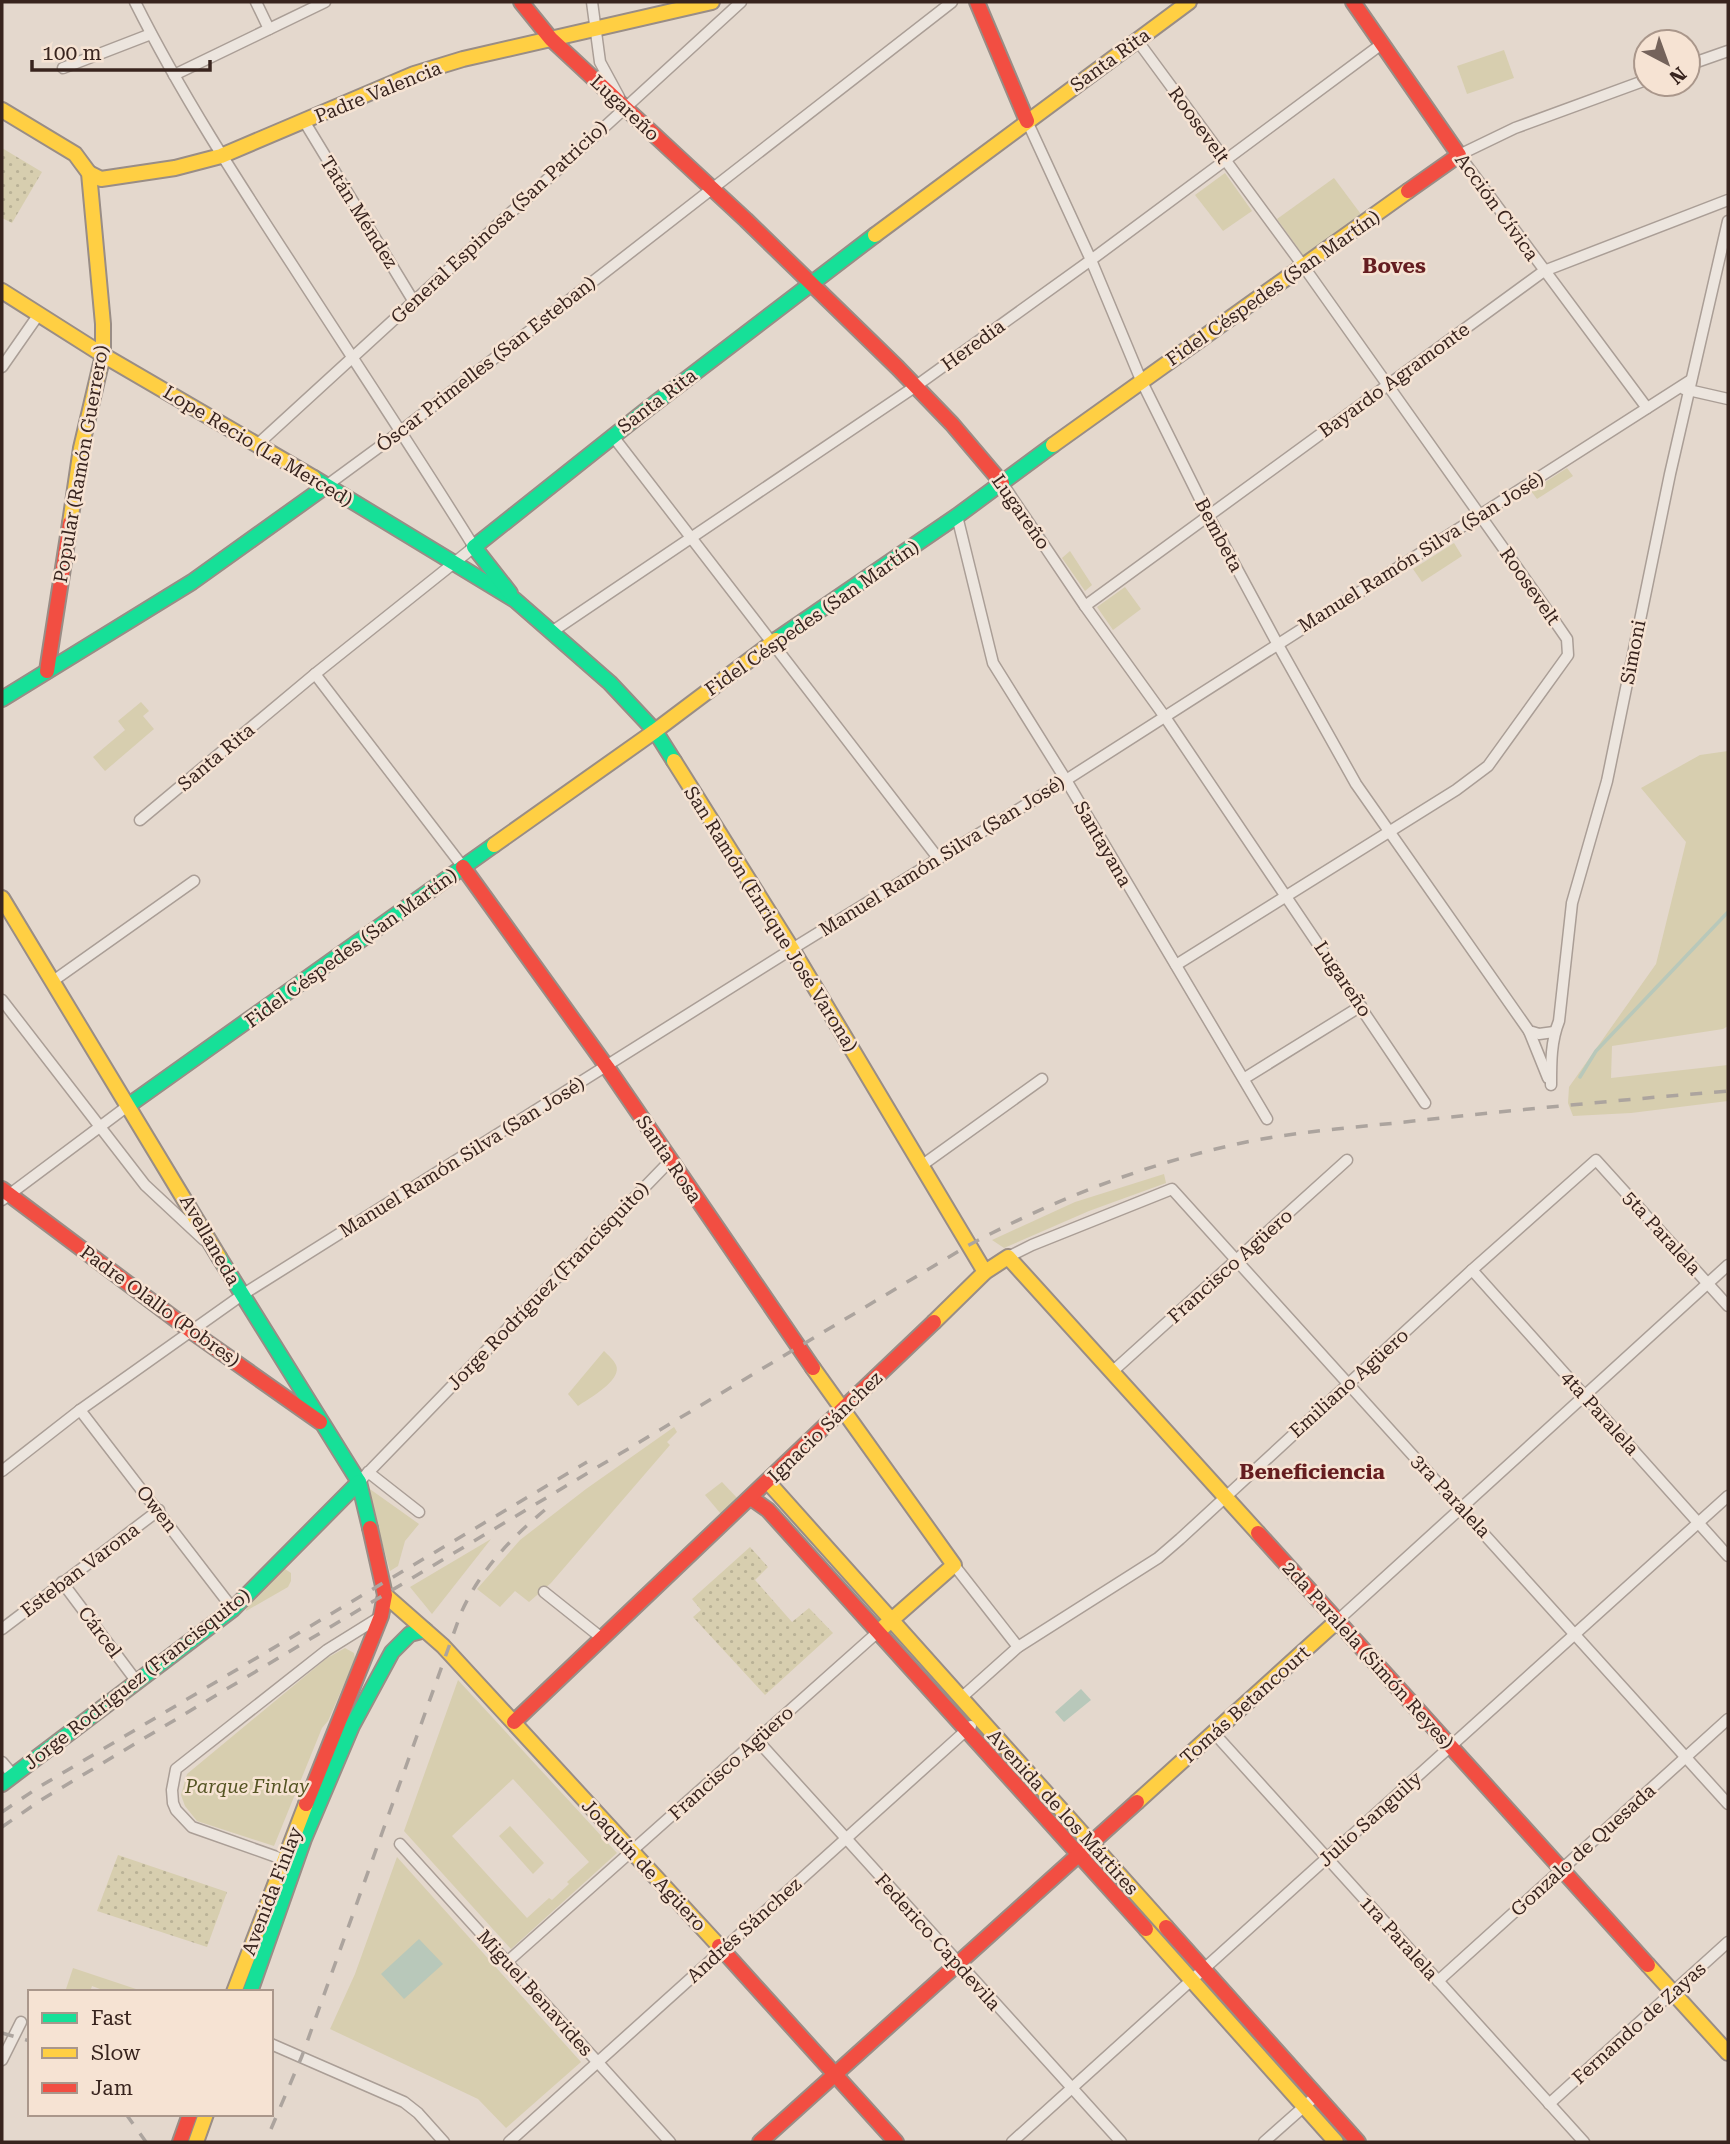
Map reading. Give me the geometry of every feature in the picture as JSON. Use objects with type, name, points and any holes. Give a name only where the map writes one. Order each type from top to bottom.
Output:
[{"type":"main road","name":"Lugareño","points":[[521,2],[551,39],[813,282],[916,386],[978,452],[1002,483]]},
{"type":"main road","name":"Padre Valencia","points":[[89,173],[101,179],[175,168],[221,156],[414,74],[712,2]]},
{"type":"main road","name":"Bembeta","points":[[977,2],[1027,121]]},
{"type":"main road","name":"Santa Rita","points":[[474,547],[612,435],[1189,2]]},
{"type":"main road","name":"Acción Cívica","points":[[1353,2],[1459,155]]},
{"type":"main road","points":[[2,110],[75,154],[89,173]]},
{"type":"main road","name":"Fidel Céspedes (San Martín)","points":[[129,1105],[654,731],[771,643],[957,516],[1141,380],[1459,155]]},
{"type":"main road","name":"Popular (Ramón Guerrero)","points":[[47,671],[81,448],[103,355],[103,324],[89,173]]},
{"type":"main road","name":"Lope Recio (La Merced)","points":[[2,291],[103,355],[258,444],[514,600]]},
{"type":"main road","name":"Óscar Primelles (San Esteban)","points":[[2,699],[192,582],[326,486]]},
{"type":"main road","points":[[474,547],[514,600]]},
{"type":"main road","name":"San Ramón (Enrique José Varona)","points":[[514,600],[610,683],[654,731],[792,949],[985,1272]]},
{"type":"main road","name":"Santa Rosa","points":[[463,867],[607,1067],[842,1409],[954,1565]]},
{"type":"main road","name":"Avellaneda","points":[[2,898],[320,1422],[364,1477],[385,1595]]},
{"type":"main road","name":"Padre Olallo (Pobres)","points":[[4,1194],[320,1422]]},
{"type":"main road","name":"Ignacio Sánchez","points":[[514,1722],[985,1272],[1008,1257]]},
{"type":"main road","name":"2da Paralela (Simón Reyes)","points":[[1008,1257],[1728,2053]]},
{"type":"main road","name":"Jorge Rodríguez (Francisquito)","points":[[7,1780],[233,1608],[364,1477]]},
{"type":"main road","name":"Avenida de los Mártires","points":[[768,1482],[1358,2142]]},
{"type":"main road","name":"Avenida de los Mártires","points":[[751,1498],[768,1510],[880,1631],[1336,2142]]},
{"type":"main road","points":[[768,1510],[770,1501],[781,1499]]},
{"type":"main road","name":"Francisco Agüero","points":[[880,1631],[954,1565]]},
{"type":"main road","name":"Avenida Finlay","points":[[296,1846],[366,1657],[385,1595]]},
{"type":"main road","name":"Joaquín de Agüero","points":[[385,1595],[443,1646],[514,1722],[896,2142]]},
{"type":"main road","name":"Tomás Betancourt","points":[[760,2142],[1080,1856],[1337,1621]]},
{"type":"main road","name":"Avenida Finlay","points":[[235,1990],[289,1861],[349,1730],[386,1662],[399,1644],[411,1633],[425,1630]]},
{"type":"main road","name":"Avenida Finlay","points":[[251,1990],[289,1861]]},
{"type":"main road","points":[[180,2142],[189,2116]]},
{"type":"main road","points":[[196,2142],[205,2116]]},
{"type":"street","points":[[135,2],[221,156],[474,547]]},
{"type":"street","points":[[256,2],[269,29]]},
{"type":"street","points":[[174,75],[325,2]]},
{"type":"street","points":[[592,2],[600,62],[625,106]]},
{"type":"street","name":"General Espinosa (San Patricio)","points":[[258,444],[741,2]]},
{"type":"street","name":"Óscar Primelles (San Esteban)","points":[[326,486],[401,431],[952,2]]},
{"type":"street","points":[[63,68],[151,34]]},
{"type":"street","name":"Roosevelt","points":[[1137,40],[1304,267],[1567,639],[1568,655],[1488,766],[1456,790],[1176,965]]},
{"type":"street","name":"Heredia","points":[[553,631],[916,386],[1383,43]]},
{"type":"street","points":[[1702,60],[1728,51]]},
{"type":"street","name":"Fidel Céspedes (San Martín)","points":[[1459,155],[1515,128],[1632,85]]},
{"type":"street","name":"Tatán Méndez","points":[[304,121],[414,302]]},
{"type":"street","name":"Bembeta","points":[[1027,121],[1091,260],[1141,380],[1277,643],[1356,784],[1529,1031],[1551,1084]]},
{"type":"street","name":"Acción Cívica","points":[[1459,155],[1647,408]]},
{"type":"street","name":"Bayardo Agramonte","points":[[1085,606],[1544,271],[1728,200]]},
{"type":"street","name":"Simoni","points":[[1551,1084],[1554,1032],[1559,1021],[1572,903],[1607,781],[1686,386],[1728,221]]},
{"type":"street","points":[[2,367],[39,314]]},
{"type":"street","points":[[1686,386],[1728,399]]},
{"type":"street","name":"Manuel Ramón Silva (San José)","points":[[2,1471],[80,1410],[242,1295],[447,1164],[1066,780],[1277,643],[1647,408],[1686,386]]},
{"type":"street","points":[[612,435],[938,858]]},
{"type":"street","name":"Lugareño","points":[[1002,483],[1085,606],[1165,717],[1425,1103]]},
{"type":"street","name":"Santayana","points":[[957,516],[993,663],[1066,780],[1267,1119]]},
{"type":"street","name":"Santa Rita","points":[[140,820],[315,674],[474,547]]},
{"type":"street","name":"Santa Rosa","points":[[315,674],[463,867]]},
{"type":"street","points":[[53,981],[194,881]]},
{"type":"street","points":[[2,1000],[145,1185],[218,1253]]},
{"type":"street","points":[[1245,1078],[1361,1006]]},
{"type":"street","points":[[1529,1031],[1539,1034],[1554,1032]]},
{"type":"street","points":[[921,1166],[1042,1079]]},
{"type":"street","name":"Fidel Céspedes (San Martín)","points":[[4,1194],[129,1105]]},
{"type":"street","name":"Francisco Agüero","points":[[1112,1372],[1347,1160]]},
{"type":"street","name":"Emiliano Agüero","points":[[961,1698],[1018,1647],[1158,1558],[1596,1160]]},
{"type":"street","name":"5ta Paralela","points":[[1596,1160],[1728,1306]]},
{"type":"street","name":"Jorge Rodríguez (Francisquito)","points":[[364,1477],[670,1161]]},
{"type":"street","name":"3ra Paralela","points":[[1172,1189],[1728,1804]]},
{"type":"street","name":"Ignacio Sánchez","points":[[1008,1257],[1172,1189]]},
{"type":"street","name":"Tomás Betancourt","points":[[1337,1621],[1728,1265]]},
{"type":"street","name":"4ta Paralela","points":[[1472,1270],[1728,1556]]},
{"type":"street","name":"Owen","points":[[80,1410],[233,1608]]},
{"type":"street","points":[[364,1477],[419,1512]]},
{"type":"street","name":"Julio Sanguily","points":[[1012,2142],[1728,1496]]},
{"type":"street","name":"Esteban Varona","points":[[2,1629],[159,1510]]},
{"type":"street","name":"Santa Rosa","points":[[954,1565],[1018,1647]]},
{"type":"street","name":"Cárcel","points":[[62,1582],[137,1682]]},
{"type":"street","points":[[544,1592],[603,1639]]},
{"type":"street","points":[[289,1861],[192,1827],[176,1811],[173,1803],[172,1790],[176,1769],[327,1650],[380,1616]]},
{"type":"street","name":"Francisco Agüero","points":[[507,1962],[880,1631]]},
{"type":"street","points":[[346,1638],[360,1640],[366,1648],[366,1657]]},
{"type":"street","name":"Andrés Sánchez","points":[[509,2142],[980,1718]]},
{"type":"street","name":"Gonzalo de Quesada","points":[[1438,1981],[1728,1719]]},
{"type":"street","name":"1ra Paralela","points":[[1214,1733],[1584,2142]]},
{"type":"street","name":"Federico Capdevila","points":[[757,1740],[1121,2142]]},
{"type":"street","points":[[2,1762],[7,1780]]},
{"type":"street","name":"Miguel Benavides","points":[[400,1844],[670,2142]]},
{"type":"street","name":"Fernando de Zayas","points":[[1549,2104],[1728,1942]]},
{"type":"street","points":[[2,2060],[20,2022]]},
{"type":"street","points":[[273,2045],[404,2102],[418,2113],[444,2142]]},
{"type":"street","points":[[1264,2142],[1316,2096]]},
{"type":"green space","points":[[1504,50],[1514,78],[1467,94],[1457,66]]},
{"type":"green space","points":[[2,148],[42,172],[12,223],[2,218]]},
{"type":"green space","points":[[1225,173],[1252,211],[1223,231],[1195,195]]},
{"type":"green space","points":[[1334,178],[1363,217],[1306,259],[1277,219]]},
{"type":"green space","points":[[1567,468],[1573,476],[1537,499],[1531,491]]},
{"type":"green space","points":[[1454,543],[1462,556],[1422,582],[1413,569]]},
{"type":"green space","points":[[1070,551],[1092,585],[1085,591],[1062,558]]},
{"type":"green space","points":[[1125,587],[1141,609],[1113,630],[1097,607]]},
{"type":"green space","points":[[141,702],[149,711],[143,716],[154,729],[105,771],[93,757],[125,730],[118,721]]},
{"type":"green space","points":[[1728,751],[1728,1026],[1723,1029],[1612,1046],[1611,1078],[1728,1065],[1728,1101],[1631,1113],[1573,1116],[1568,1103],[1569,1087],[1656,964],[1686,842],[1641,788],[1700,755]]},
{"type":"green space","points":[[1164,1174],[1166,1183],[1089,1211],[1004,1248],[992,1240],[1075,1202]]},
{"type":"green space","points":[[604,1351],[616,1365],[617,1371],[610,1383],[578,1406],[568,1394]]},
{"type":"green space","points":[[674,1427],[677,1432],[667,1442],[670,1445],[551,1583],[529,1602],[515,1591],[500,1607],[477,1589],[520,1540]]},
{"type":"green space","points":[[722,1482],[738,1499],[721,1514],[705,1495]]},
{"type":"green space","points":[[367,1487],[419,1524],[405,1541],[398,1566],[390,1571]]},
{"type":"green space","points":[[491,1539],[432,1614],[410,1587]]},
{"type":"green space","points":[[750,1547],[768,1567],[755,1580],[792,1622],[809,1608],[833,1633],[765,1695],[693,1617],[701,1610],[692,1599]]},
{"type":"green space","points":[[285,1569],[291,1573],[288,1587],[246,1611],[247,1605]]},
{"type":"green space","name":"Parque Finlay","points":[[345,1648],[354,1653],[355,1659],[328,1721],[322,1728],[274,1846],[197,1821],[185,1806],[181,1795],[187,1774],[327,1658]]},
{"type":"green space","points":[[458,1680],[617,1853],[511,1949],[404,1831]],"holes":[[[513,1779],[589,1862],[552,1900],[549,1898],[527,1918],[452,1836]]]},
{"type":"green space","points":[[510,1826],[544,1863],[533,1874],[499,1836]]},
{"type":"green space","points":[[118,1855],[227,1892],[207,1947],[97,1911]]},
{"type":"green space","points":[[397,1857],[581,2062],[506,2128],[478,2099],[330,2029],[355,1974]]},
{"type":"green space","points":[[73,1968],[139,1990],[103,1990],[92,1986],[91,1990],[66,1990]]},
{"type":"shaded area","points":[[1081,1689],[1091,1700],[1064,1722],[1055,1712]]},
{"type":"shaded area","points":[[419,1939],[443,1964],[404,1999],[381,1974]]},
{"type":"waterway","points":[[1580,1077],[1596,1051],[1728,912]]},
{"type":"railway","points":[[2,1827],[41,1800],[969,1245],[1033,1213],[1099,1185],[1167,1162],[1279,1136],[1486,1113],[1728,1091]]},
{"type":"railway","points":[[2,1812],[39,1787],[587,1462]]},
{"type":"railway","points":[[271,2129],[302,2056],[461,1613],[478,1581],[500,1553],[552,1504]]},
{"type":"railway","points":[[2,2033],[28,2040]]},
{"type":"railway","points":[[127,2116],[146,2142]]},
{"type":"traffic: fast","points":[[510,593],[474,547],[650,407],[875,235]]},
{"type":"traffic: fast","points":[[776,640],[957,516],[1053,445]]},
{"type":"traffic: fast","points":[[314,478],[515,600],[610,683],[655,731],[674,761]]},
{"type":"traffic: fast","points":[[2,699],[192,582],[326,486]]},
{"type":"traffic: fast","points":[[129,1105],[494,845]]},
{"type":"traffic: fast","points":[[219,1257],[359,1482],[370,1528]]},
{"type":"traffic: fast","points":[[2,1784],[233,1609],[359,1482]]},
{"type":"traffic: fast","points":[[251,1990],[304,1839],[352,1726],[392,1652],[410,1634],[425,1630]]},
{"type":"traffic: slow","points":[[89,173],[101,179],[175,168],[221,156],[414,74],[463,59],[712,2]]},
{"type":"traffic: slow","points":[[875,235],[1189,2]]},
{"type":"traffic: slow","points":[[2,110],[75,154],[89,173],[103,324],[103,355],[81,448],[70,523]]},
{"type":"traffic: slow","points":[[1053,445],[1408,191]]},
{"type":"traffic: slow","points":[[2,291],[103,355],[314,478]]},
{"type":"traffic: slow","points":[[494,845],[655,731],[776,640]]},
{"type":"traffic: slow","points":[[674,761],[792,949],[985,1272]]},
{"type":"traffic: slow","points":[[2,898],[219,1257]]},
{"type":"traffic: slow","points":[[934,1322],[985,1272],[1008,1257],[1258,1533]]},
{"type":"traffic: slow","points":[[813,1368],[954,1565],[879,1631]]},
{"type":"traffic: slow","points":[[768,1482],[1166,1927]]},
{"type":"traffic: slow","points":[[385,1595],[443,1646],[719,1946]]},
{"type":"traffic: slow","points":[[1137,1802],[1337,1621]]},
{"type":"traffic: slow","points":[[235,1990],[306,1804]]},
{"type":"traffic: slow","points":[[1146,1929],[1336,2142]]},
{"type":"traffic: slow","points":[[1648,1965],[1728,2053]]},
{"type":"traffic: slow","points":[[196,2142],[205,2116]]},
{"type":"traffic: jam","points":[[521,2],[551,39],[746,220],[898,368],[952,424],[1002,483]]},
{"type":"traffic: jam","points":[[977,2],[1027,121]]},
{"type":"traffic: jam","points":[[1353,2],[1459,155],[1408,191]]},
{"type":"traffic: jam","points":[[47,671],[70,523]]},
{"type":"traffic: jam","points":[[463,867],[607,1067],[813,1368]]},
{"type":"traffic: jam","points":[[2,1189],[191,1331],[320,1422]]},
{"type":"traffic: jam","points":[[514,1722],[934,1322]]},
{"type":"traffic: jam","points":[[751,1498],[768,1510],[1146,1929]]},
{"type":"traffic: jam","points":[[306,1804],[381,1616],[385,1595],[370,1528]]},
{"type":"traffic: jam","points":[[1258,1533],[1648,1965]]},
{"type":"traffic: jam","points":[[760,2142],[1137,1802]]},
{"type":"traffic: jam","points":[[1166,1927],[1358,2142]]},
{"type":"traffic: jam","points":[[719,1946],[896,2142]]},
{"type":"traffic: jam","points":[[180,2142],[189,2116]]},
{"type":"district","name":"Boves","points":[[1394,266]]},
{"type":"district","name":"Beneficiencia","points":[[1312,1472]]}]
